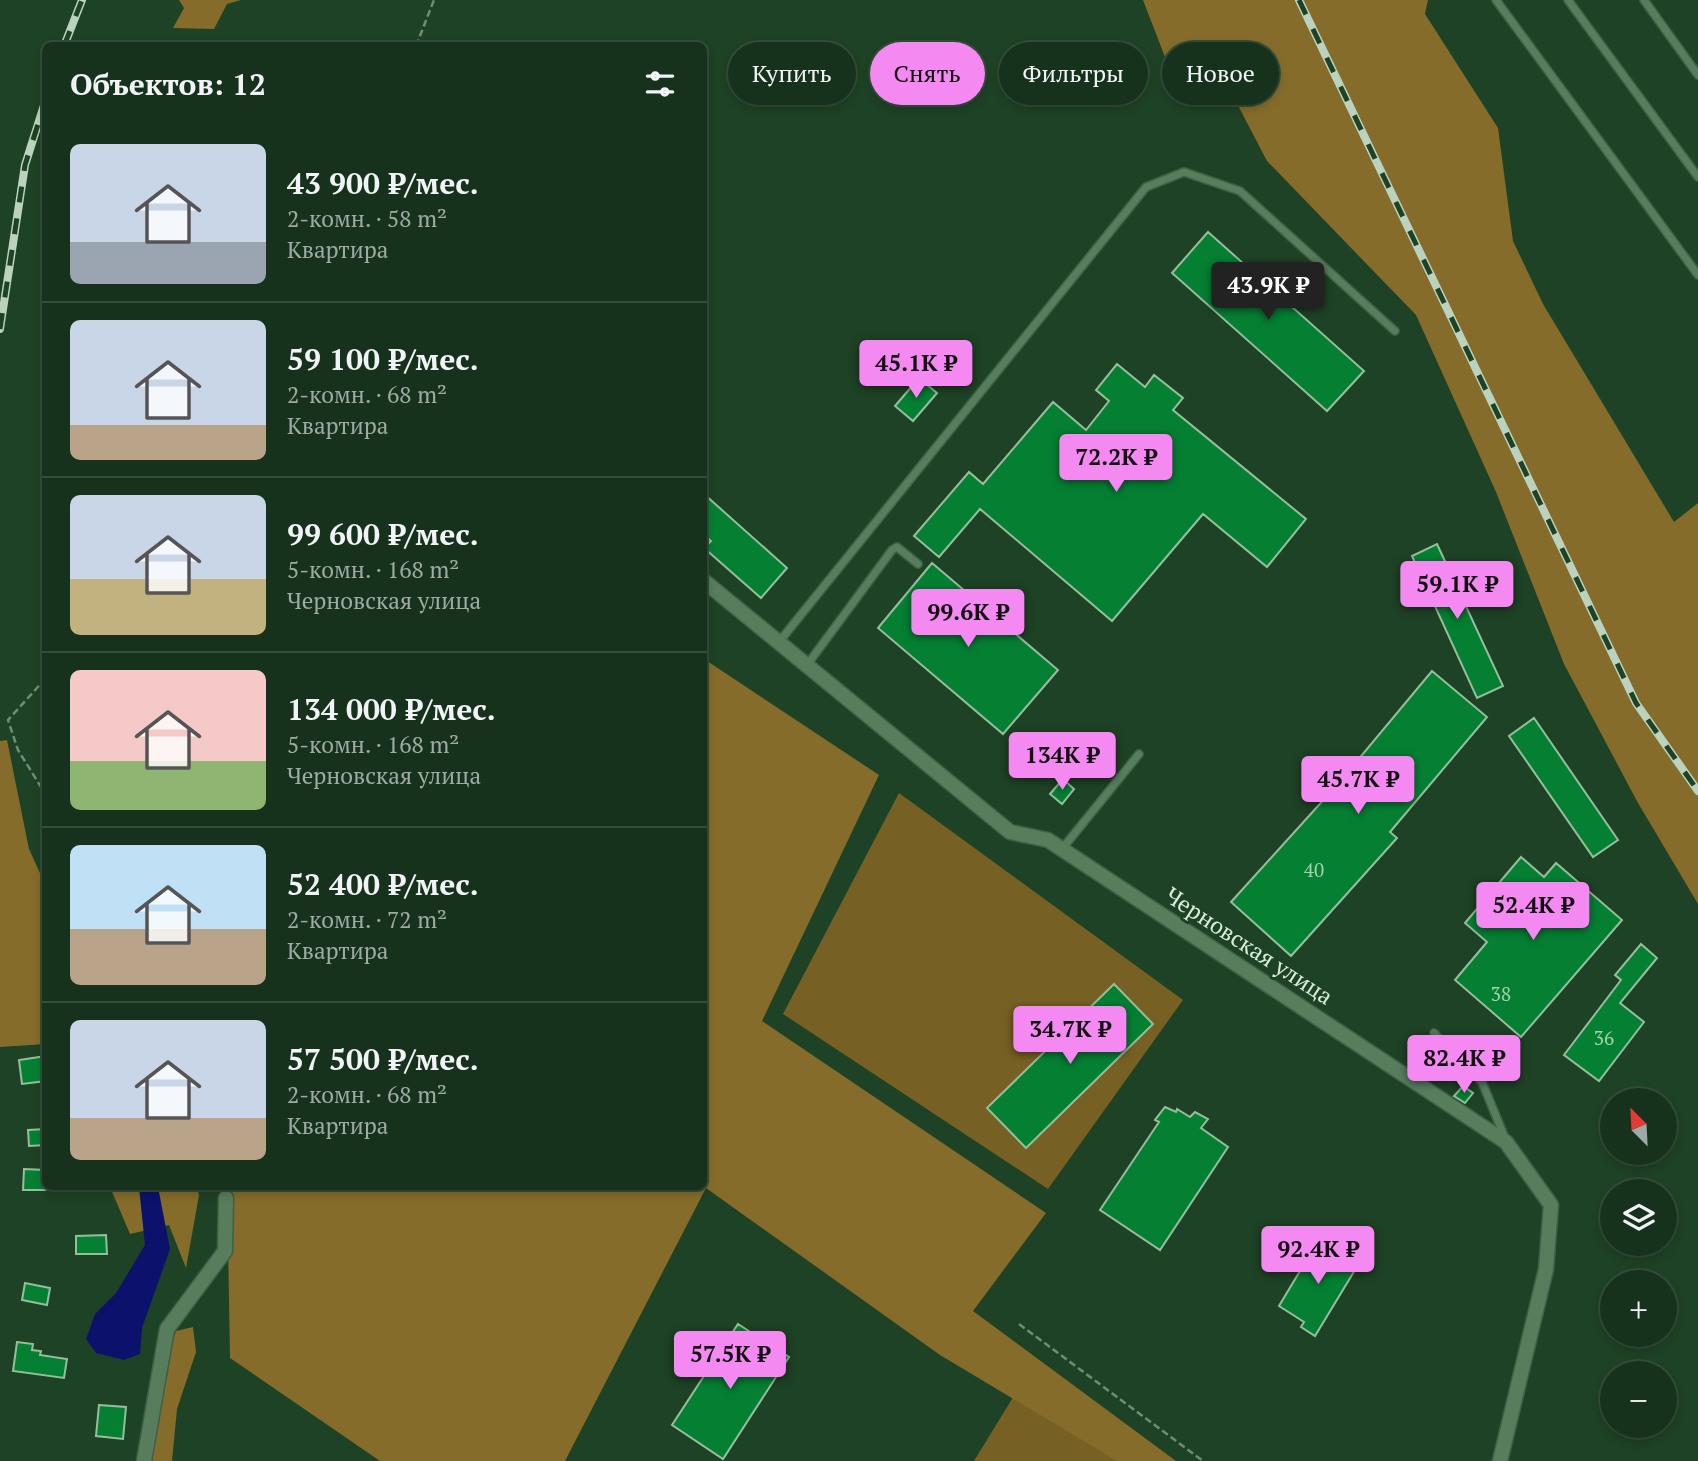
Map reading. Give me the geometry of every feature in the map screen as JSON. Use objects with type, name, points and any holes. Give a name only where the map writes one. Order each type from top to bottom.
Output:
[{"type":"street","name":"Черновская улица","points":[[707,584],[1010,832],[1048,840],[1506,1142],[1551,1205],[1546,1269],[1500,1461]]},
{"type":"street","points":[[144,1461],[167,1329],[225,1251],[228,1192]]},
{"type":"lane","points":[[1496,0],[1698,275]]},
{"type":"lane","points":[[1568,0],[1698,177]]},
{"type":"lane","points":[[1644,0],[1698,75]]},
{"type":"lane","points":[[778,643],[1146,187],[1172,174],[1184,172],[1240,191],[1395,331]]},
{"type":"lane","points":[[806,666],[892,550],[897,547],[918,564]]},
{"type":"lane","points":[[1061,850],[1139,754]]},
{"type":"lane","points":[[1434,1033],[1482,1082],[1506,1142]]},
{"type":"path","points":[[417,42],[434,0]]},
{"type":"path","points":[[42,682],[8,720],[18,750],[42,789]]},
{"type":"path","points":[[1019,1324],[1203,1461]]},
{"type":"shaded area","points":[[179,0],[241,0],[227,4],[214,29],[173,28],[184,8]]},
{"type":"shaded area","points":[[1143,0],[1428,0],[1425,14],[1498,128],[1513,241],[1543,304],[1674,522],[1698,503],[1698,904],[1638,803],[1564,664],[1496,492],[1416,315],[1267,161],[1238,105],[1279,105],[1279,42],[1162,42],[1162,49]]},
{"type":"shaded area","points":[[707,661],[879,775],[762,1021],[1046,1213],[973,1311],[1176,1461],[1117,1461],[940,1355],[707,1189]]},
{"type":"shaded area","points":[[7,740],[29,849],[42,877],[42,1044],[0,1047],[0,741]]},
{"type":"shaded area","points":[[899,793],[1183,1000],[1048,1189],[783,1014]]},
{"type":"shaded area","points":[[111,1190],[198,1190],[186,1268],[169,1225],[130,1234]]},
{"type":"shaded area","points":[[139,1190],[159,1190],[170,1249],[142,1328],[140,1354],[124,1360],[96,1353],[86,1339],[95,1314],[116,1293],[145,1245]]},
{"type":"shaded area","points":[[227,1190],[705,1190],[565,1461],[380,1461],[230,1358]]},
{"type":"shaded area","points":[[193,1327],[196,1352],[177,1409],[172,1461],[152,1461],[167,1359],[176,1331]]},
{"type":"shaded area","points":[[1015,1394],[1125,1461],[974,1461]]},
{"type":"building","points":[[1208,232],[1364,371],[1327,411],[1172,273]]},
{"type":"building","points":[[1117,364],[1145,387],[1154,375],[1183,398],[1173,410],[1306,519],[1267,567],[1203,514],[1112,621],[980,509],[939,557],[914,536],[969,472],[983,484],[1053,402],[1086,430],[1109,401],[1096,390]]},
{"type":"building","points":[[919,378],[937,393],[913,421],[895,406]]},
{"type":"building","points":[[707,497],[787,568],[761,598],[707,551],[707,545],[711,541],[707,538]]},
{"type":"building","points":[[1437,544],[1503,686],[1477,698],[1412,556]]},
{"type":"building","points":[[932,563],[1058,670],[1003,734],[878,628]]},
{"type":"building","points":[[1432,671],[1487,717],[1390,832],[1397,838],[1291,956],[1231,902],[1337,785]]},
{"type":"building","points":[[1534,718],[1618,840],[1593,857],[1509,736]]},
{"type":"building","points":[[1063,779],[1074,789],[1062,804],[1050,794]]},
{"type":"building","points":[[1521,857],[1544,877],[1556,863],[1622,920],[1521,1037],[1455,980],[1487,942],[1465,923]]},
{"type":"building","points":[[1641,944],[1657,958],[1620,1003],[1644,1022],[1599,1081],[1564,1055],[1621,980],[1615,975]]},
{"type":"building","points":[[1114,984],[1153,1024],[1026,1148],[987,1108]]},
{"type":"building","points":[[42,1057],[42,1082],[22,1084],[19,1060]]},
{"type":"building","points":[[1463,1086],[1473,1093],[1465,1103],[1454,1096]]},
{"type":"building","points":[[1165,1107],[1176,1112],[1177,1109],[1190,1117],[1195,1112],[1208,1119],[1201,1128],[1228,1147],[1160,1250],[1100,1210],[1159,1122],[1155,1120]]},
{"type":"building","points":[[42,1129],[42,1145],[29,1146],[28,1130]]},
{"type":"building","points":[[24,1169],[42,1170],[42,1190],[23,1190]]},
{"type":"building","points":[[106,1235],[107,1254],[76,1254],[76,1236]]},
{"type":"building","points":[[1321,1236],[1334,1244],[1332,1249],[1358,1265],[1315,1336],[1301,1327],[1304,1322],[1279,1306]]},
{"type":"building","points":[[25,1283],[50,1288],[47,1305],[22,1300]]},
{"type":"building","points":[[738,1324],[789,1357],[723,1459],[672,1425]]},
{"type":"building","points":[[17,1342],[33,1344],[32,1350],[41,1351],[40,1355],[67,1359],[64,1378],[13,1371]]},
{"type":"building","points":[[99,1405],[126,1407],[123,1439],[96,1436]]},
{"type":"railway","points":[[66,42],[82,0]]},
{"type":"railway","points":[[1299,0],[1636,703],[1698,791]]},
{"type":"railway","points":[[0,329],[25,165],[42,112]]}]
